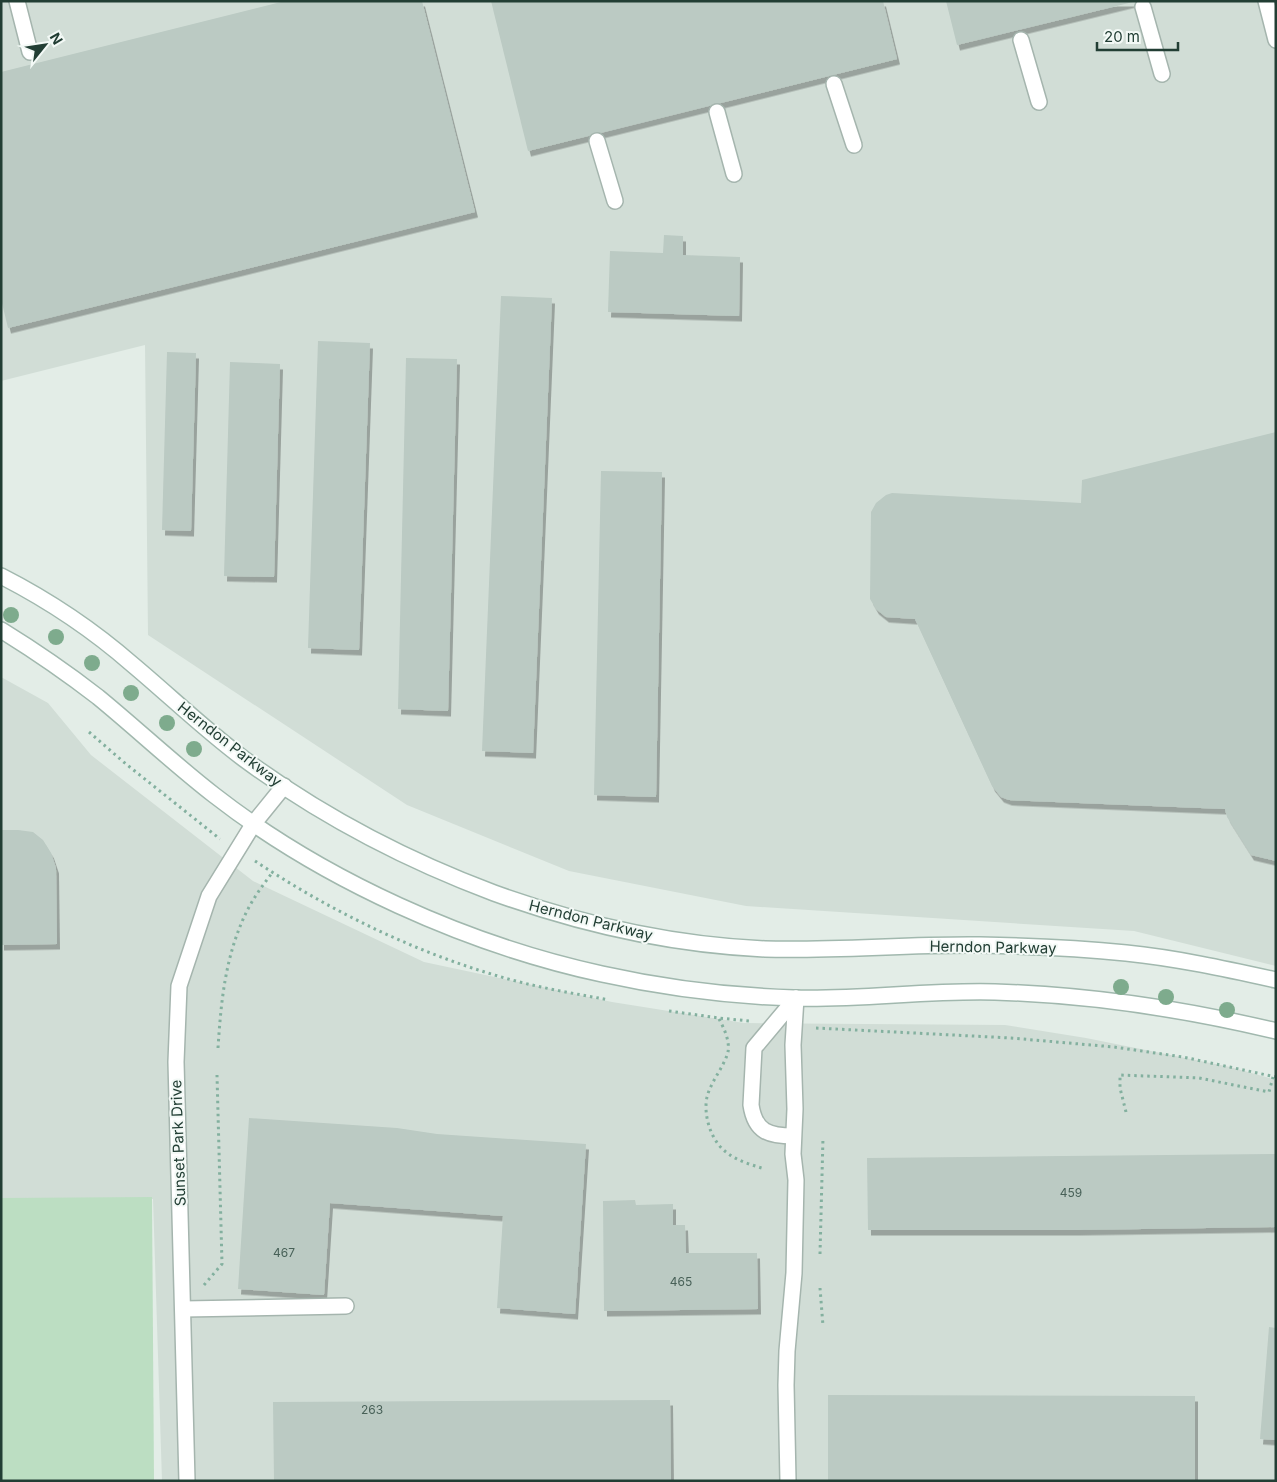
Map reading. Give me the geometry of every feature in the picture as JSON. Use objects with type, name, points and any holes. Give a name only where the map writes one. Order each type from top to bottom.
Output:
[{"type":"main road","points":[[16,1],[30,52]]},
{"type":"main road","points":[[1266,1],[1276,40]]},
{"type":"main road","points":[[1143,7],[1162,74]]},
{"type":"main road","points":[[1021,40],[1039,102]]},
{"type":"main road","points":[[834,84],[854,146]]},
{"type":"main road","points":[[717,112],[734,174]]},
{"type":"main road","points":[[597,141],[615,201]]},
{"type":"main road","name":"Herndon Parkway","points":[[1,576],[56,608],[131,662],[222,741],[284,786],[366,835],[452,876],[537,907],[615,928],[700,944],[765,948],[836,949],[971,945],[1078,949],[1128,953],[1183,961],[1276,980]]},
{"type":"main road","points":[[1,630],[87,689],[216,797],[254,823],[330,870],[374,893],[420,914],[514,950],[556,963],[646,982],[736,995],[796,998],[992,992],[1043,995],[1140,1004],[1197,1013],[1276,1031]]},
{"type":"main road","name":"Sunset Park Drive","points":[[187,1481],[176,1062],[179,986],[209,896],[254,823],[284,786]]},
{"type":"main road","points":[[788,1481],[787,1360],[794,1273],[793,1136],[795,1109],[793,1046],[796,998]]},
{"type":"main road","points":[[793,1136],[776,1136],[761,1129],[756,1124],[752,1115],[751,1106],[754,1048],[796,998]]},
{"type":"main road","points":[[183,1309],[346,1306]]},
{"type":"path","points":[[89,732],[211,832]]},
{"type":"path","points":[[218,1048],[224,982],[245,914],[272,873],[290,884]]},
{"type":"path","points":[[691,1014],[719,1018],[726,1032],[728,1051],[714,1078],[707,1098],[708,1123],[718,1143],[726,1152],[745,1162],[765,1169]]},
{"type":"path","points":[[824,1028],[1011,1038],[1114,1047],[1183,1057],[1274,1077],[1269,1092],[1199,1078],[1120,1075],[1120,1088],[1126,1112]]},
{"type":"path","points":[[204,1285],[222,1264],[217,1075]]},
{"type":"path","points":[[820,1254],[823,1137]]},
{"type":"path","points":[[820,1288],[823,1326]]},
{"type":"shaded area","points":[[1,1],[1276,1],[1276,966],[1134,931],[746,906],[569,871],[407,805],[148,635],[145,345],[1,381]]},
{"type":"shaded area","points":[[1,677],[48,703],[91,755],[253,881],[424,962],[612,1002],[744,1023],[1005,1025],[1086,1038],[1230,1067],[1276,1080],[1276,1481],[162,1481],[153,1199],[1,1202]]},
{"type":"green space","points":[[152,1197],[154,1481],[1,1481],[1,1198]]},
{"type":"building","points":[[285,1],[422,1],[475,212],[8,328],[1,299],[1,72]]},
{"type":"building","points":[[491,1],[883,1],[897,59],[528,151]]},
{"type":"building","points":[[946,1],[1133,1],[1133,2],[957,45]]},
{"type":"building","points":[[664,235],[683,236],[683,255],[740,257],[739,316],[608,312],[610,251],[663,253]]},
{"type":"building","points":[[501,296],[552,298],[533,753],[482,751]]},
{"type":"building","points":[[318,341],[370,343],[359,650],[308,648]]},
{"type":"building","points":[[167,352],[196,353],[191,531],[162,530]]},
{"type":"building","points":[[406,358],[457,359],[448,711],[398,709]]},
{"type":"building","points":[[230,362],[280,364],[274,577],[224,576]]},
{"type":"building","points":[[1276,432],[1276,861],[1251,855],[1227,817],[1225,809],[1009,800],[1001,797],[992,786],[915,619],[886,617],[876,609],[870,599],[871,512],[876,503],[892,493],[1081,503],[1082,480]]},
{"type":"building","points":[[601,471],[662,472],[656,797],[594,795]]},
{"type":"building","points":[[1,830],[33,832],[43,840],[51,853],[56,868],[57,944],[1,945]]},
{"type":"building","points":[[249,1118],[586,1144],[575,1314],[497,1308],[503,1216],[330,1203],[324,1295],[238,1289]]},
{"type":"building","points":[[1275,1154],[1275,1227],[1077,1230],[868,1230],[867,1158]]},
{"type":"building","points":[[635,1200],[636,1205],[673,1204],[673,1225],[685,1225],[686,1253],[757,1253],[758,1309],[604,1311],[603,1201]]},
{"type":"building","points":[[1269,1327],[1276,1328],[1276,1440],[1260,1439]]},
{"type":"building","points":[[828,1395],[1195,1396],[1195,1481],[828,1481]]},
{"type":"building","points":[[670,1400],[671,1481],[274,1481],[273,1402]]}]
